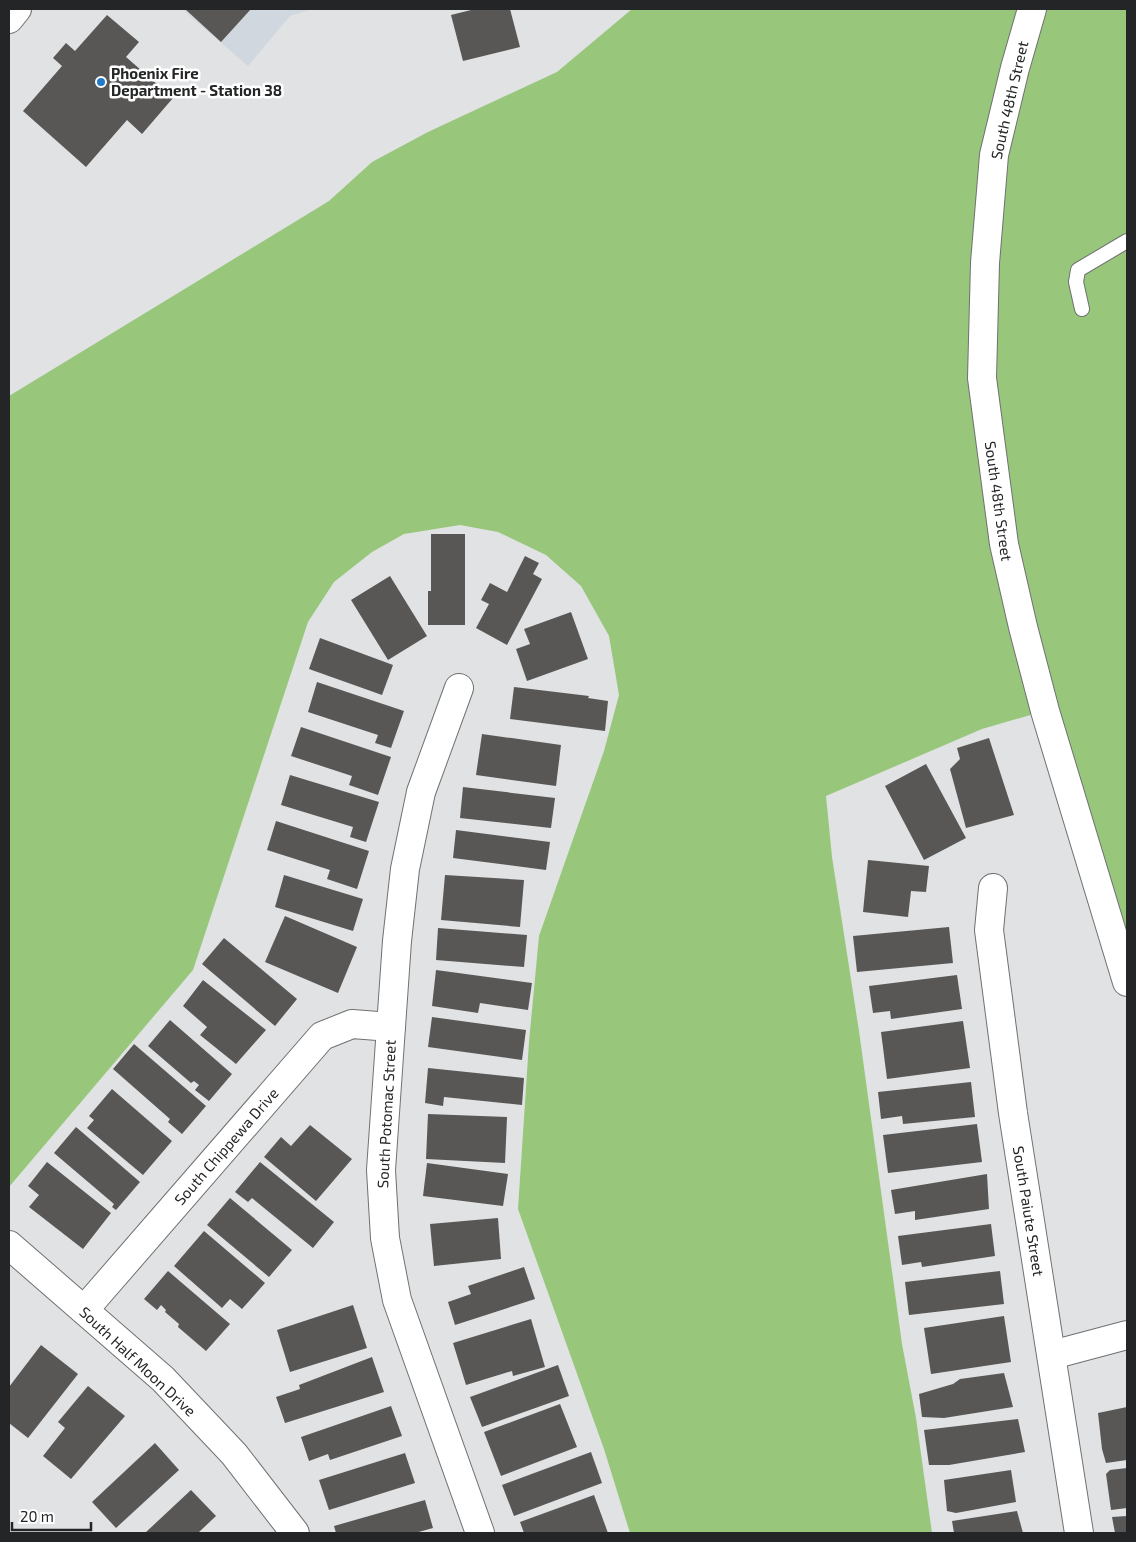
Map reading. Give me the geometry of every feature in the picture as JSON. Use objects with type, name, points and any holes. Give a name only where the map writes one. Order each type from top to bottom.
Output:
[{"type":"street","points":[[9,19],[16,9]]},
{"type":"street","name":"South 48th Street","points":[[1032,9],[1015,68],[994,156],[985,263],[982,378],[1004,544],[1023,627],[1044,711],[1127,982]]},
{"type":"street","name":"South Potomac Street","points":[[459,688],[421,792],[405,869],[397,941],[381,1170],[385,1238],[397,1300],[480,1533]]},
{"type":"street","name":"South Paiute Street","points":[[993,888],[989,930],[1014,1112],[1079,1533]]},
{"type":"street","name":"South Chippewa Drive","points":[[84,1310],[322,1036],[352,1024],[391,1027]]},
{"type":"street","name":"South Half Moon Drive","points":[[9,1246],[162,1379],[234,1454],[295,1533]]},
{"type":"street","points":[[1052,1355],[1127,1336]]},
{"type":"lane","points":[[1082,309],[1076,282],[1078,270],[1127,241]]},
{"type":"shaded area","points":[[182,9],[311,9],[290,16],[248,66]]},
{"type":"green space","points":[[632,9],[1127,9],[1127,982],[1044,711],[982,729],[826,796],[832,857],[859,1031],[902,1344],[916,1418],[932,1533],[630,1533],[604,1449],[518,1209],[529,1042],[539,936],[604,751],[619,695],[609,636],[581,586],[546,555],[498,532],[460,525],[404,534],[372,552],[334,582],[308,622],[193,970],[9,1187],[9,396],[329,201],[372,162],[428,132],[557,72]]},
{"type":"building","points":[[185,9],[251,9],[221,42]]},
{"type":"building","points":[[475,9],[510,9],[520,47],[463,61],[451,15]]},
{"type":"building","name":"Phoenix Fire Department - Station 38","points":[[107,15],[139,42],[126,57],[173,98],[142,134],[127,120],[86,167],[23,111],[62,66],[53,58],[66,43],[75,51]]},
{"type":"building","points":[[431,534],[465,534],[465,625],[428,625],[428,591],[431,591]]},
{"type":"building","points":[[525,556],[539,563],[533,574],[542,579],[507,645],[476,628],[489,604],[481,600],[490,583],[507,592]]},
{"type":"building","points":[[390,576],[427,636],[388,660],[351,600]]},
{"type":"building","points":[[571,612],[588,659],[527,681],[516,649],[530,644],[524,629]]},
{"type":"building","points":[[320,638],[393,665],[382,695],[309,669]]},
{"type":"building","points":[[317,682],[404,711],[391,748],[375,743],[378,735],[308,712]]},
{"type":"building","points":[[514,687],[589,696],[588,698],[608,701],[605,731],[510,719]]},
{"type":"building","points":[[301,727],[391,757],[378,795],[349,785],[352,776],[291,756]]},
{"type":"building","points":[[482,734],[561,745],[556,786],[476,775]]},
{"type":"building","points":[[989,738],[1014,815],[966,828],[950,769],[960,759],[957,748]]},
{"type":"building","points":[[926,764],[966,838],[924,860],[885,786]]},
{"type":"building","points":[[290,775],[379,802],[366,842],[350,837],[353,827],[281,805]]},
{"type":"building","points":[[463,787],[555,798],[551,828],[460,818]]},
{"type":"building","points":[[276,821],[369,851],[357,889],[327,879],[330,870],[267,850]]},
{"type":"building","points":[[456,830],[550,842],[546,870],[453,858]]},
{"type":"building","points":[[868,860],[929,866],[926,892],[911,891],[908,917],[863,912]]},
{"type":"building","points":[[284,875],[363,899],[353,931],[275,907]]},
{"type":"building","points":[[445,875],[524,880],[520,927],[441,920]]},
{"type":"building","points":[[285,916],[357,947],[338,993],[265,962]]},
{"type":"building","points":[[949,927],[953,963],[857,972],[853,936]]},
{"type":"building","points":[[438,928],[527,935],[524,967],[436,960]]},
{"type":"building","points":[[224,938],[297,999],[275,1026],[202,964]]},
{"type":"building","points":[[436,970],[532,983],[528,1010],[480,1003],[478,1013],[432,1006]]},
{"type":"building","points":[[957,975],[962,1009],[891,1019],[890,1011],[873,1013],[869,986]]},
{"type":"building","points":[[203,980],[266,1030],[236,1064],[200,1035],[207,1027],[183,1006]]},
{"type":"building","points":[[432,1017],[526,1030],[522,1060],[428,1047]]},
{"type":"building","points":[[170,1020],[232,1074],[209,1101],[195,1090],[199,1085],[194,1081],[191,1083],[148,1046]]},
{"type":"building","points":[[963,1021],[970,1068],[887,1079],[881,1032]]},
{"type":"building","points":[[134,1044],[206,1106],[182,1134],[168,1122],[170,1119],[113,1069]]},
{"type":"building","points":[[428,1068],[524,1078],[522,1105],[444,1097],[443,1106],[425,1103]]},
{"type":"building","points":[[971,1082],[975,1117],[903,1124],[902,1116],[881,1119],[878,1092]]},
{"type":"building","points":[[112,1089],[172,1141],[143,1175],[87,1128],[94,1120],[89,1116]]},
{"type":"building","points":[[428,1114],[507,1117],[505,1163],[426,1159]]},
{"type":"building","points":[[977,1124],[982,1162],[888,1173],[883,1135]]},
{"type":"building","points":[[310,1125],[352,1159],[316,1201],[264,1157],[281,1137],[291,1146]]},
{"type":"building","points":[[76,1127],[140,1182],[116,1210],[112,1207],[114,1204],[54,1153]]},
{"type":"building","points":[[47,1162],[111,1213],[83,1249],[29,1207],[39,1195],[28,1186]]},
{"type":"building","points":[[260,1162],[334,1222],[313,1248],[252,1198],[248,1202],[235,1192]]},
{"type":"building","points":[[427,1163],[508,1174],[503,1206],[423,1196]]},
{"type":"building","points":[[987,1174],[989,1209],[915,1220],[915,1211],[895,1214],[891,1190]]},
{"type":"building","points":[[230,1198],[292,1250],[269,1277],[207,1225]]},
{"type":"building","points":[[498,1218],[501,1259],[434,1266],[430,1224]]},
{"type":"building","points":[[991,1224],[995,1256],[922,1267],[921,1262],[902,1265],[898,1236]]},
{"type":"building","points":[[204,1231],[265,1283],[242,1309],[230,1299],[222,1308],[174,1266]]},
{"type":"building","points":[[524,1267],[535,1299],[455,1325],[448,1302],[471,1294],[468,1286]]},
{"type":"building","points":[[168,1271],[230,1324],[206,1351],[178,1327],[179,1324],[165,1312],[166,1310],[161,1305],[157,1310],[144,1299]]},
{"type":"building","points":[[1000,1271],[1004,1304],[909,1315],[905,1282]]},
{"type":"building","points":[[353,1305],[367,1348],[290,1372],[277,1330]]},
{"type":"building","points":[[1004,1316],[1011,1362],[931,1374],[924,1328]]},
{"type":"building","points":[[531,1319],[545,1367],[513,1376],[512,1371],[466,1385],[453,1343]]},
{"type":"building","points":[[41,1345],[78,1374],[28,1438],[9,1423],[9,1387]]},
{"type":"building","points":[[372,1357],[384,1392],[285,1423],[276,1397],[300,1389],[299,1385]]},
{"type":"building","points":[[558,1365],[569,1396],[482,1427],[470,1397]]},
{"type":"building","points":[[1004,1373],[1013,1407],[944,1418],[922,1417],[919,1394],[953,1384],[960,1379]]},
{"type":"building","points":[[88,1386],[125,1416],[71,1479],[43,1456],[65,1428],[58,1422]]},
{"type":"building","points":[[560,1404],[577,1447],[501,1476],[484,1432]]},
{"type":"building","points":[[391,1406],[402,1436],[330,1460],[328,1454],[309,1461],[301,1437]]},
{"type":"building","points":[[1127,1407],[1127,1460],[1106,1463],[1102,1449],[1098,1413]]},
{"type":"building","points":[[1018,1419],[1025,1452],[949,1465],[929,1465],[924,1430]]},
{"type":"building","points":[[155,1443],[179,1470],[116,1528],[92,1502]]},
{"type":"building","points":[[591,1452],[602,1483],[514,1516],[502,1485]]},
{"type":"building","points":[[405,1453],[415,1483],[329,1510],[319,1480]]},
{"type":"building","points":[[1127,1468],[1127,1508],[1111,1510],[1106,1474],[1110,1470]]},
{"type":"building","points":[[1011,1470],[1016,1502],[956,1513],[947,1511],[944,1480]]},
{"type":"building","points":[[191,1490],[216,1516],[198,1533],[145,1533]]},
{"type":"building","points":[[594,1495],[608,1533],[524,1533],[520,1522]]},
{"type":"building","points":[[425,1500],[433,1528],[415,1533],[336,1533],[334,1526]]},
{"type":"building","points":[[1017,1511],[1023,1533],[954,1533],[952,1521]]},
{"type":"building","points":[[1127,1516],[1127,1533],[1115,1533],[1112,1517]]},
{"type":"place","name":"Phoenix Fire Department - Station 38","points":[[101,82]]}]
